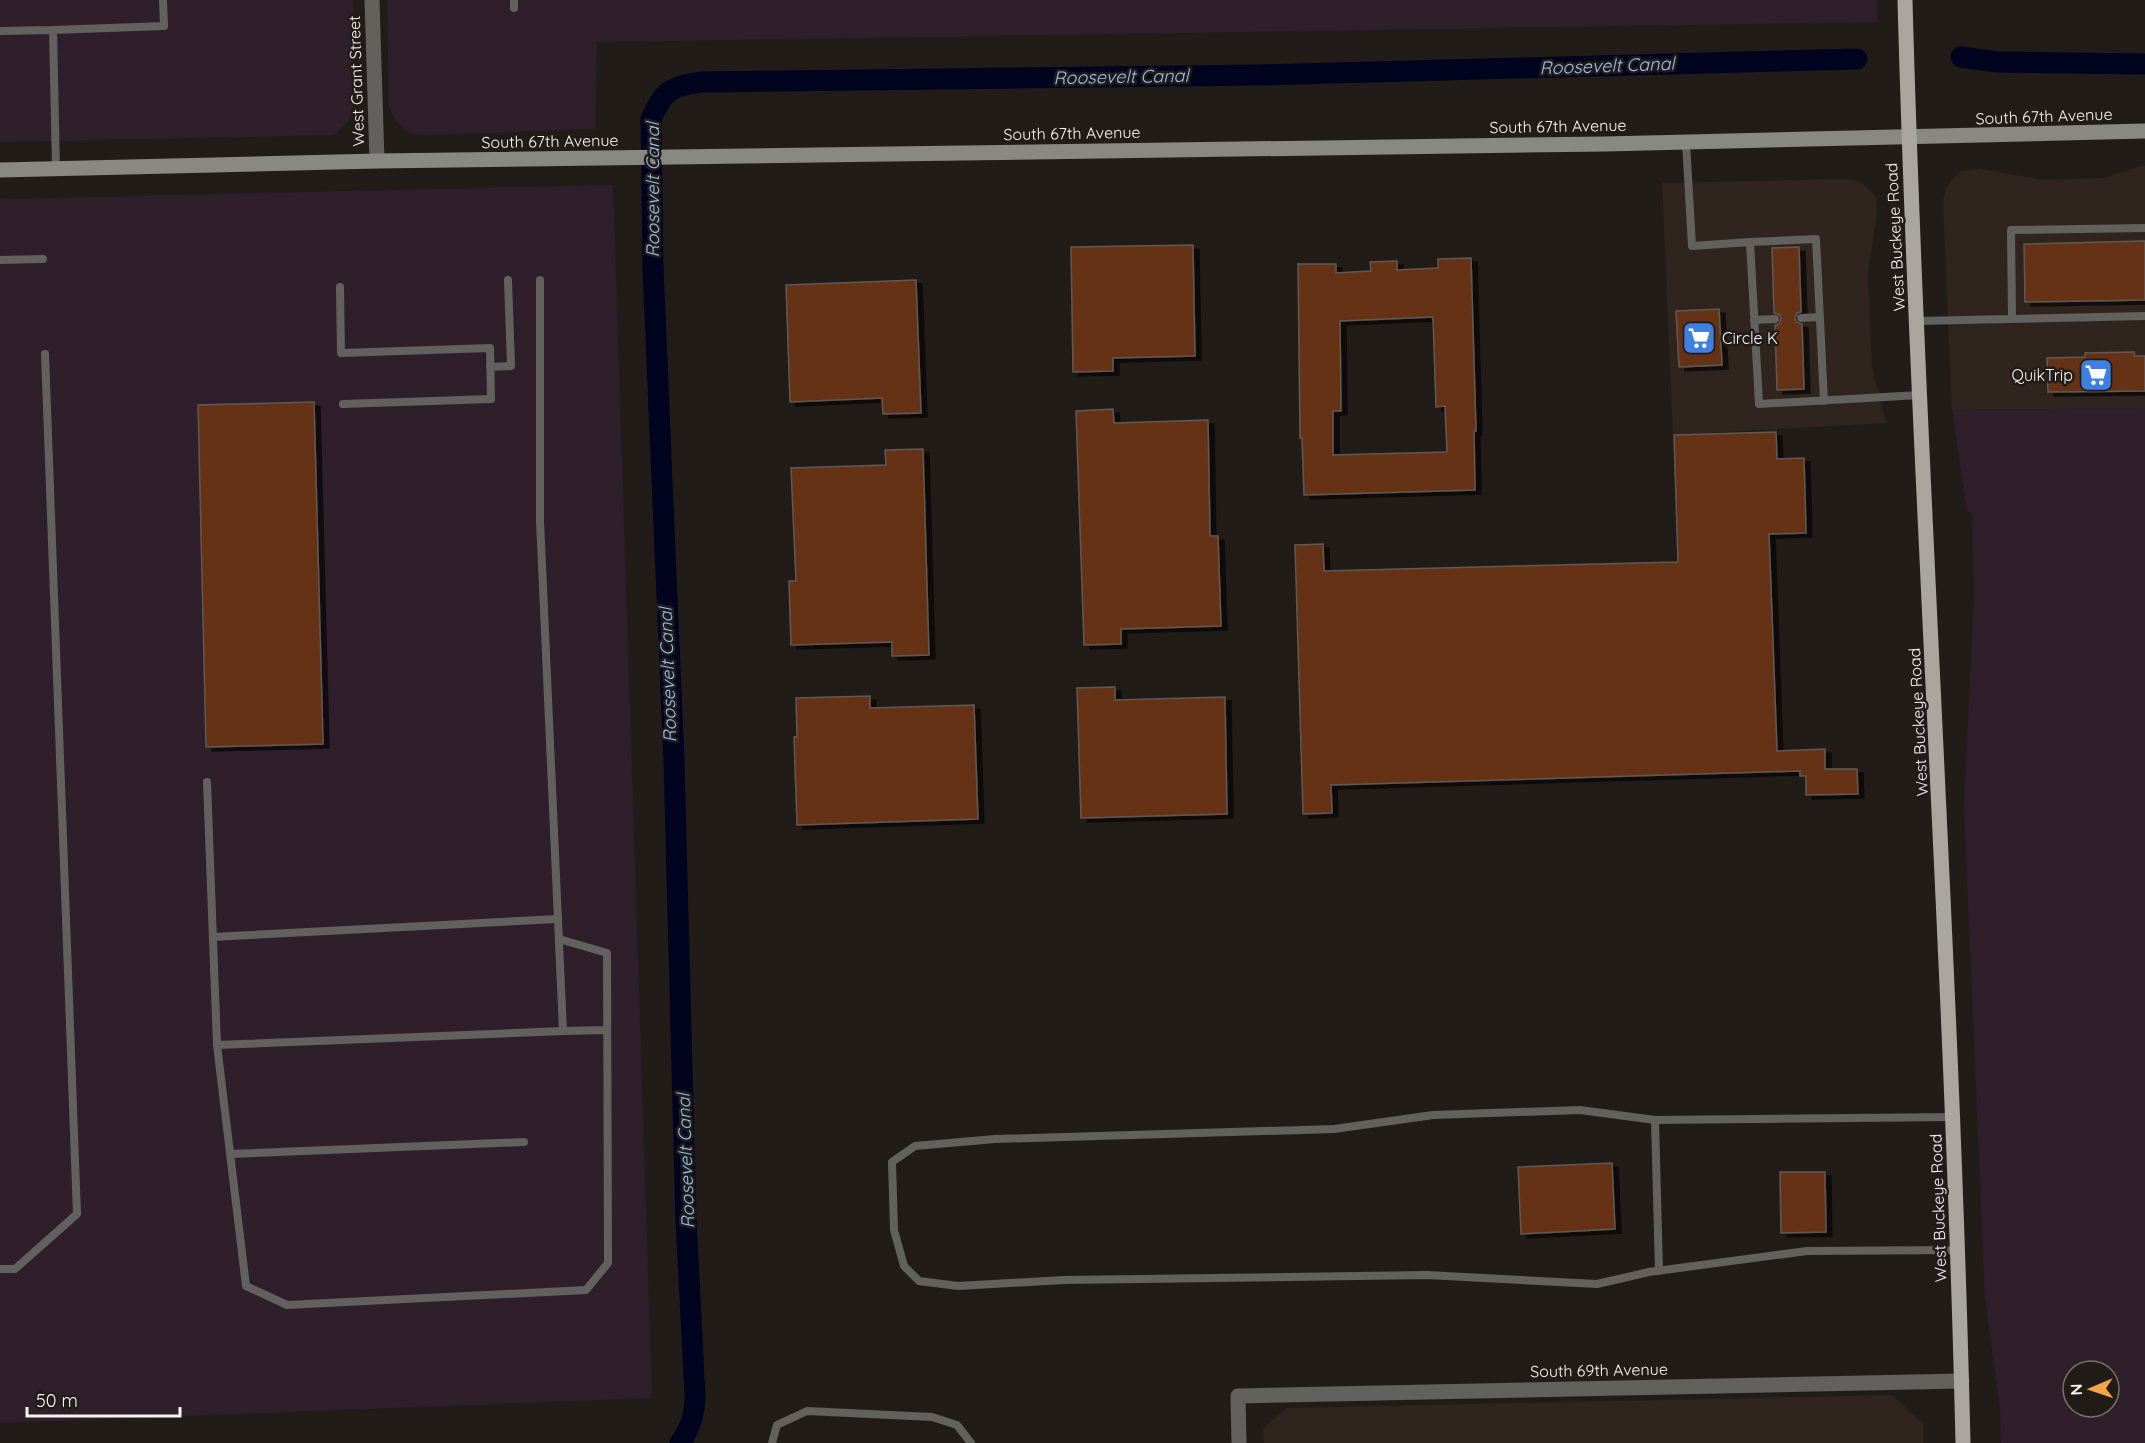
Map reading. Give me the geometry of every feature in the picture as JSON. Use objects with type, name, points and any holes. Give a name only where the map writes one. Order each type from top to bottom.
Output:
[{"type":"main road","name":"West Buckeye Road","points":[[1905,0],[1920,395],[1935,690],[1963,1443]]},
{"type":"main road","name":"South 67th Avenue","points":[[0,170],[377,161],[1909,138],[2145,131]]},
{"type":"street","name":"West Grant Street","points":[[372,0],[377,161]]},
{"type":"street","name":"South 69th Avenue","points":[[1239,1443],[1238,1396],[1962,1381]]},
{"type":"lane","points":[[0,31],[164,26],[163,0]]},
{"type":"lane","points":[[53,30],[57,169]]},
{"type":"lane","points":[[1686,142],[1692,246],[1816,239],[1824,401]]},
{"type":"lane","points":[[2012,319],[2011,230],[2145,228]]},
{"type":"lane","points":[[1750,242],[1759,404],[1920,395]]},
{"type":"lane","points":[[0,260],[43,259]]},
{"type":"lane","points":[[490,367],[512,366],[508,280]]},
{"type":"lane","points":[[540,280],[540,521],[563,1031]]},
{"type":"lane","points":[[340,287],[341,353],[490,348],[491,399],[343,404]]},
{"type":"lane","points":[[1917,321],[2145,316]]},
{"type":"lane","points":[[1802,318],[1819,317]]},
{"type":"lane","points":[[1754,320],[1775,319]]},
{"type":"lane","points":[[0,1269],[15,1269],[77,1214],[45,354]]},
{"type":"lane","points":[[207,782],[217,1045],[246,1286],[287,1305],[586,1290],[608,1263],[607,953],[559,939]]},
{"type":"lane","points":[[213,937],[558,919]]},
{"type":"lane","points":[[217,1045],[607,1030]]},
{"type":"lane","points":[[1952,1117],[1655,1120],[1580,1110],[1433,1115],[1334,1129],[995,1139],[915,1146],[892,1162],[894,1230],[904,1266],[920,1281],[958,1286],[1064,1280],[1427,1275],[1597,1284],[1659,1271],[1807,1251],[1957,1250]]},
{"type":"lane","points":[[1655,1120],[1659,1271]]},
{"type":"lane","points":[[230,1154],[524,1142]]},
{"type":"lane","points":[[772,1443],[777,1425],[807,1411],[932,1417],[957,1425],[971,1443]]},
{"type":"shaded area","points":[[0,0],[353,0],[355,102],[348,122],[334,135],[0,142]]},
{"type":"shaded area","points":[[387,0],[1877,0],[1877,22],[597,42],[595,129],[431,135],[410,134],[395,120],[389,106]]},
{"type":"shaded area","points":[[2145,166],[2145,408],[1952,410],[1943,201],[1946,188],[1952,180],[1961,171],[1980,169],[2044,180],[2104,178]]},
{"type":"shaded area","points":[[1848,179],[1866,186],[1876,197],[1877,213],[1868,273],[1872,366],[1886,423],[1673,435],[1662,183]]},
{"type":"shaded area","points":[[613,185],[652,1398],[0,1423],[0,199]]},
{"type":"shaded area","points":[[2145,408],[2145,1443],[2001,1443],[2000,1408],[1985,1298],[1964,805],[1974,596],[1972,513],[1967,511],[1952,410]]},
{"type":"shaded area","points":[[1891,1395],[1923,1423],[1923,1443],[1264,1443],[1263,1429],[1286,1408]]},
{"type":"building","points":[[2145,241],[2145,300],[2025,302],[2024,244]]},
{"type":"building","points":[[1193,245],[1195,356],[1113,358],[1113,371],[1073,372],[1071,247]]},
{"type":"building","name":"Circle K","points":[[1799,247],[1801,312],[1797,313],[1795,318],[1796,322],[1802,324],[1804,389],[1777,390],[1775,325],[1779,324],[1781,319],[1780,315],[1774,313],[1772,248]]},
{"type":"building","points":[[1471,258],[1476,431],[1474,431],[1475,490],[1304,495],[1302,438],[1300,438],[1298,264],[1336,264],[1336,273],[1371,271],[1370,262],[1397,261],[1397,270],[1438,268],[1438,259]],"holes":[[[1433,317],[1436,407],[1445,406],[1447,452],[1333,455],[1333,411],[1341,411],[1340,321]]]},
{"type":"building","points":[[916,280],[921,413],[883,414],[882,398],[790,402],[786,285]]},
{"type":"building","name":"Circle K","points":[[1719,309],[1722,365],[1679,367],[1676,311]]},
{"type":"building","name":"QuikTrip","points":[[2134,352],[2135,356],[2145,356],[2145,391],[2048,392],[2047,358],[2085,357],[2085,353]]},
{"type":"building","points":[[314,402],[323,744],[206,747],[198,405]]},
{"type":"building","points":[[1113,409],[1114,423],[1208,420],[1210,536],[1218,536],[1221,626],[1121,629],[1121,644],[1084,645],[1076,411]]},
{"type":"building","points":[[1776,432],[1777,459],[1804,458],[1806,533],[1769,534],[1777,751],[1825,749],[1825,769],[1857,769],[1858,794],[1806,795],[1806,776],[1800,776],[1800,771],[1331,785],[1332,813],[1303,814],[1295,545],[1323,544],[1324,571],[1678,562],[1674,435]]},
{"type":"building","points":[[923,449],[929,655],[892,656],[892,642],[791,645],[789,581],[796,581],[791,468],[886,465],[885,450]]},
{"type":"building","points":[[1115,687],[1115,700],[1225,697],[1227,814],[1081,818],[1077,688]]},
{"type":"building","points":[[870,696],[870,708],[974,705],[978,819],[797,825],[794,737],[797,737],[796,698]]},
{"type":"building","points":[[1612,1163],[1615,1229],[1521,1234],[1518,1167]]},
{"type":"building","points":[[1780,1172],[1825,1172],[1826,1232],[1781,1233]]},
{"type":"waterway","name":"Roosevelt Canal","points":[[1961,57],[1997,62],[2145,64]]},
{"type":"waterway","name":"Roosevelt Canal","points":[[680,1443],[692,1421],[695,1396],[686,1220],[674,762],[653,268],[651,119],[664,96],[675,88],[701,82],[1258,75],[1857,59]]},
{"type":"place","name":"Circle K","points":[[1699,338]]},
{"type":"place","name":"QuikTrip","points":[[2096,375]]}]
